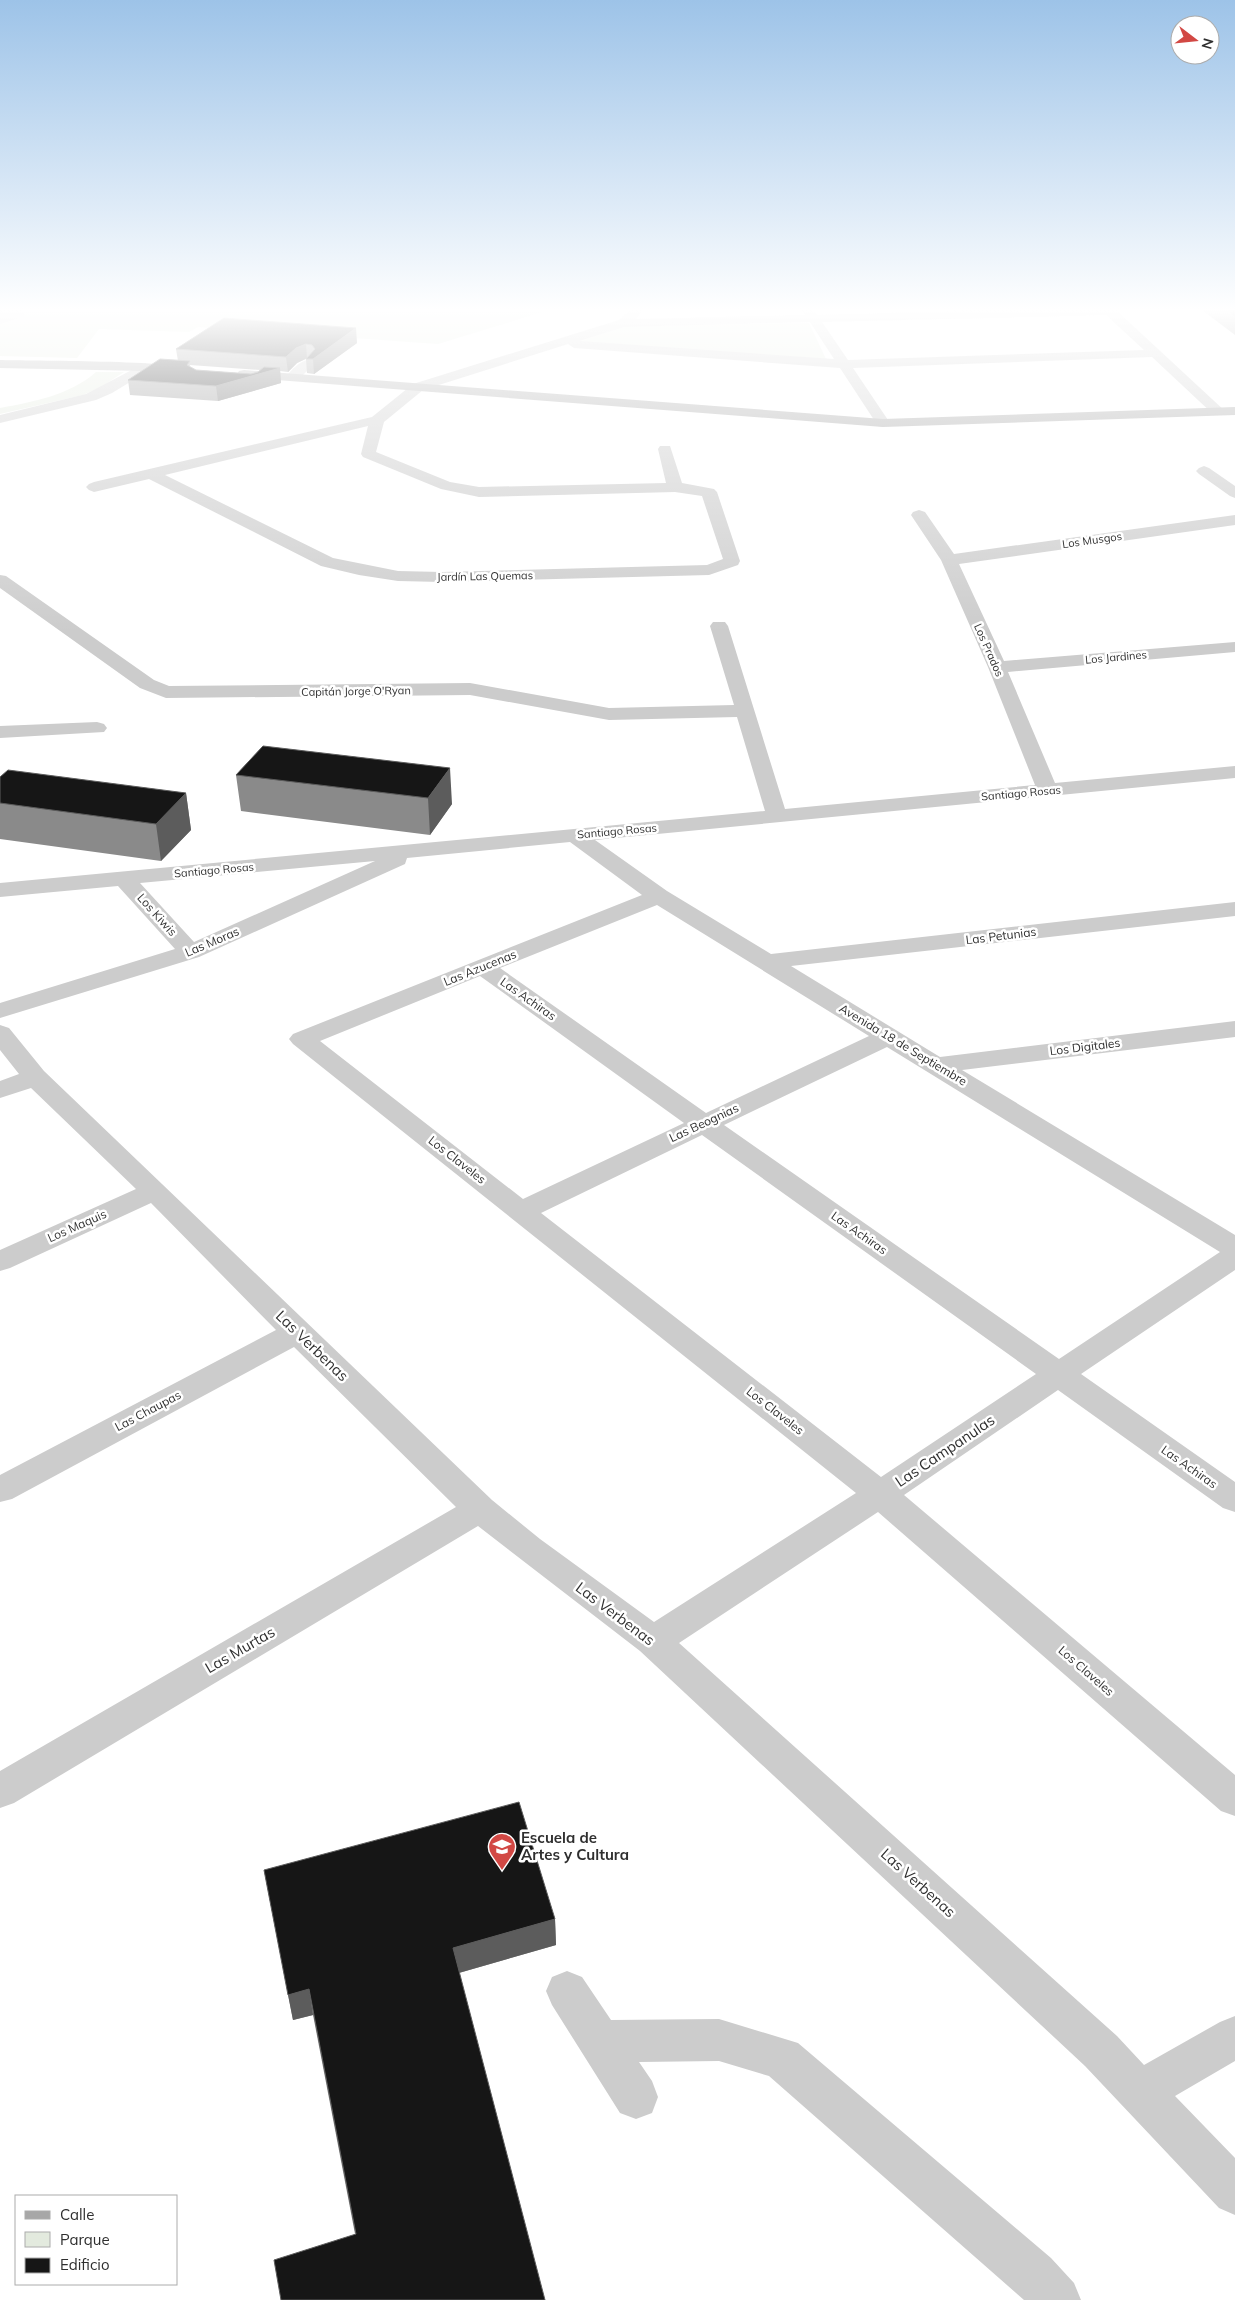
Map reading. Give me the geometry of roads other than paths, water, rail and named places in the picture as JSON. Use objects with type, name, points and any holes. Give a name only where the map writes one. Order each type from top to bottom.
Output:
[{"type":"main road","points":[[799,417],[883,424],[1070,417]]},
{"type":"street","points":[[94,487],[377,420],[380,417]]},
{"type":"street","points":[[879,417],[883,424]]},
{"type":"street","name":"Jardín Las Quemas","points":[[150,474],[327,562],[377,574],[420,577],[709,570],[732,561],[709,492],[675,487],[490,493],[456,488],[368,454],[377,420]]},
{"type":"street","points":[[664,449],[675,487]]},
{"type":"street","points":[[1204,471],[1235,494]]},
{"type":"street","name":"Los Prados","points":[[919,515],[949,560],[997,667],[1048,790]]},
{"type":"street","name":"Los Musgos","points":[[949,560],[1235,520]]},
{"type":"street","name":"Capitán Jorge O'Ryan","points":[[0,580],[147,684],[166,692],[188,694],[470,689],[610,714],[745,711]]},
{"type":"street","points":[[719,626],[777,816]]},
{"type":"street","name":"Los Jardines","points":[[997,667],[1235,647]]},
{"type":"street","points":[[0,732],[97,728]]},
{"type":"street","name":"Santiago Rosas","points":[[0,890],[1235,772]]},
{"type":"street","name":"Avenida 18 de Septiembre","points":[[574,835],[658,896],[1235,1248]]},
{"type":"street","name":"Las Moras","points":[[0,1011],[191,952],[416,850]]},
{"type":"street","name":"Los Kiwis","points":[[124,879],[191,952]]},
{"type":"street","name":"Las Azucenas","points":[[302,1038],[658,896]]},
{"type":"street","name":"Las Petunias","points":[[767,962],[1235,909]]},
{"type":"street","name":"Las Achiras","points":[[482,967],[1235,1499]]},
{"type":"street","name":"Los Digitales","points":[[935,1064],[1235,1029]]},
{"type":"street","name":"Las Verbenas","points":[[0,1033],[35,1077],[155,1191],[480,1509],[528,1548],[653,1642],[1101,2051],[1235,2192]]},
{"type":"street","name":"Las Beognias","points":[[521,1211],[889,1036]]},
{"type":"street","name":"Los Claveles","points":[[302,1038],[880,1494],[1235,1799]]},
{"type":"street","points":[[0,1090],[35,1077]]},
{"type":"street","name":"Los Maquis","points":[[0,1261],[155,1191]]},
{"type":"street","name":"Las Campanulas","points":[[653,1642],[880,1494],[1235,1256]]},
{"type":"street","name":"Las Chaupas","points":[[0,1490],[297,1332]]},
{"type":"street","name":"Las Murtas","points":[[0,1791],[480,1509]]},
{"type":"street","points":[[567,1991],[636,2097]]},
{"type":"street","points":[[1141,2091],[1235,2037]]},
{"type":"street","points":[[599,2041],[719,2040],[782,2058],[1034,2275],[1057,2300]]},
{"type":"place","name":"Escuela de Artes y Cultura","points":[[502,1871]]}]
